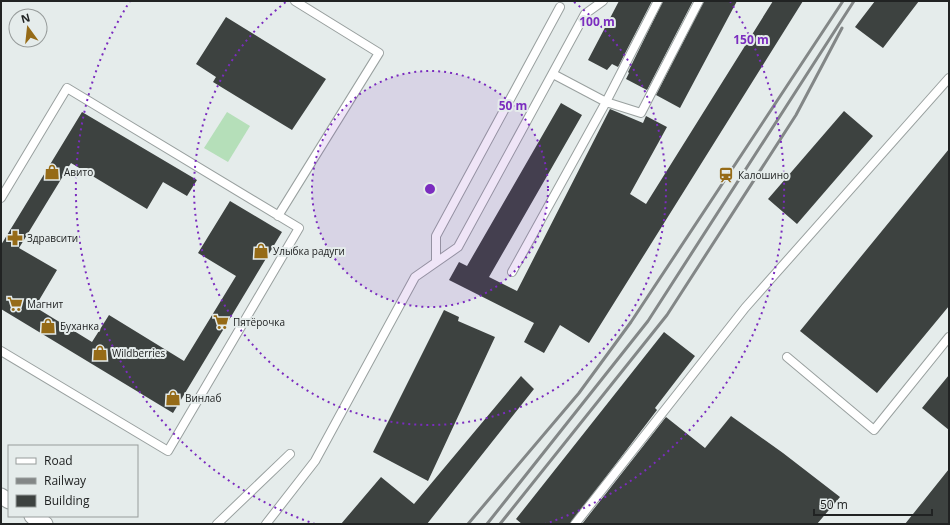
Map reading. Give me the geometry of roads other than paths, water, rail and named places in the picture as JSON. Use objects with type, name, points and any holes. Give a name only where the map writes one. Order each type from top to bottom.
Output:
[{"type":"street","points":[[34,517],[45,524]]},
{"type":"lane","points":[[278,216],[354,87],[379,53],[295,1]]},
{"type":"lane","points":[[266,524],[315,461],[415,277],[458,247],[585,14],[603,1]]},
{"type":"lane","points":[[512,272],[606,102],[658,1]]},
{"type":"lane","points":[[553,74],[606,102],[641,113],[699,1]]},
{"type":"lane","points":[[436,262],[436,236],[560,7]]},
{"type":"lane","points":[[575,524],[745,308],[949,78]]},
{"type":"lane","points":[[1,198],[67,88],[299,228],[168,451],[1,351]]},
{"type":"lane","points":[[787,357],[874,430],[949,337]]},
{"type":"lane","points":[[217,524],[290,454]]},
{"type":"railway","points":[[468,524],[579,393],[631,322],[843,1]]},
{"type":"railway","points":[[487,524],[648,321],[854,1]]},
{"type":"railway","points":[[500,524],[667,315],[796,115],[842,28]]},
{"type":"place","name":"Авито","points":[[52,172]]},
{"type":"place","name":"Калошино","points":[[726,175]]},
{"type":"place","name":"Здравсити","points":[[15,238]]},
{"type":"place","name":"Улыбка радуги","points":[[261,251]]},
{"type":"place","name":"Магнит","points":[[15,304]]},
{"type":"place","name":"Пятёрочка","points":[[221,322]]},
{"type":"place","name":"Буханка","points":[[48,326]]},
{"type":"place","name":"Wildberries","points":[[100,353]]},
{"type":"place","name":"Винлаб","points":[[173,398]]}]
